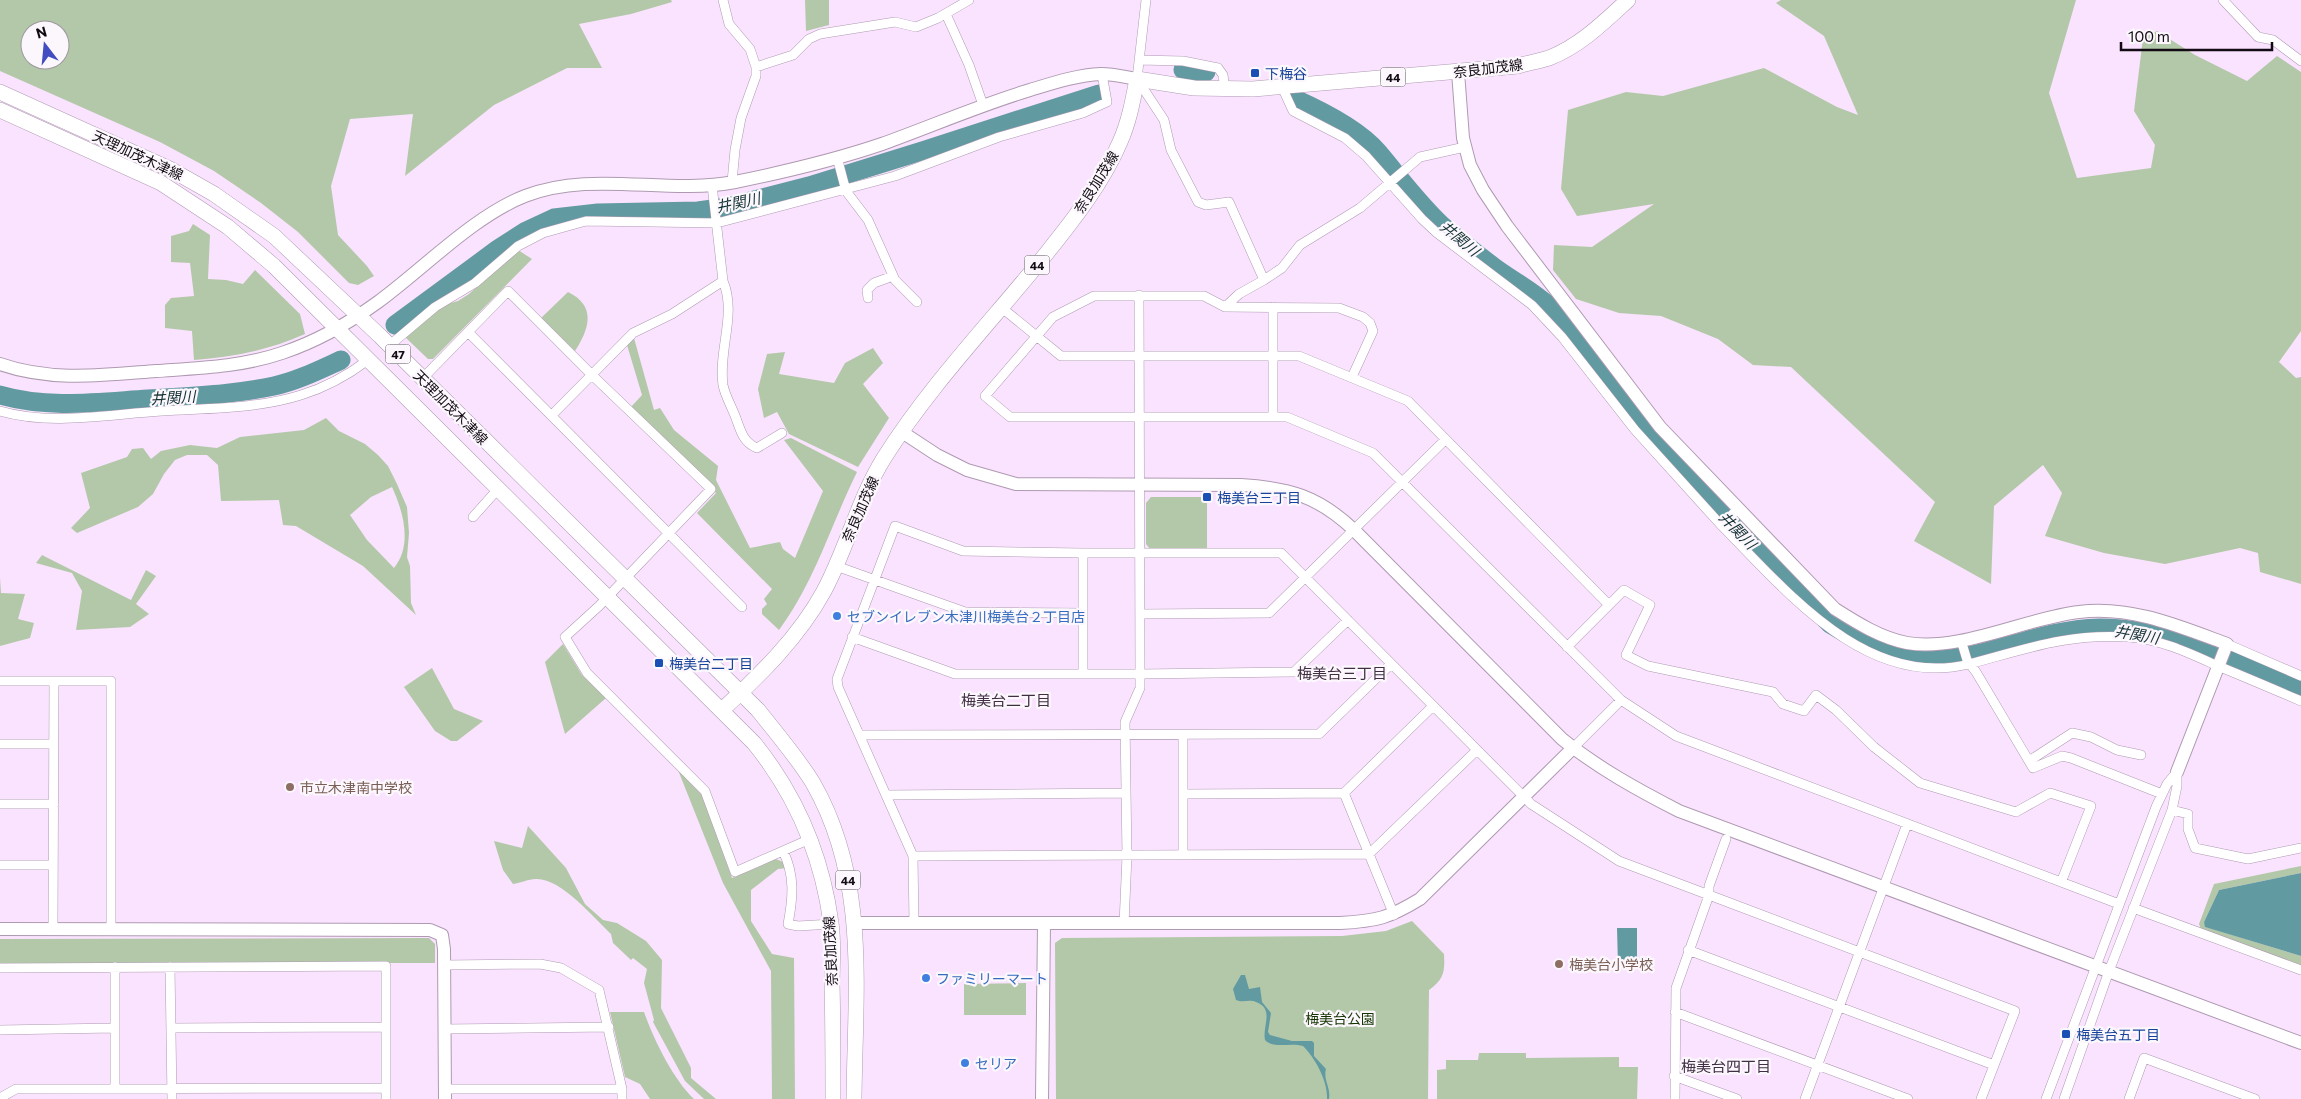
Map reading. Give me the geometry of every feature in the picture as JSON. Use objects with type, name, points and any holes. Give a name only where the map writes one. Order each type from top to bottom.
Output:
[{"type":"main road","name":"奈良加茂線","points":[[833,1099],[832,924],[822,879],[810,839],[796,806],[777,773],[754,743],[722,710],[742,692],[805,621],[824,592],[868,488],[884,459],[918,407],[1072,222],[1108,167],[1123,134],[1131,111],[1137,79],[1194,88],[1224,89],[1282,87],[1518,66],[1550,57],[1573,45],[1589,34],[1628,0]]},
{"type":"main road","name":"天理加茂木津線","points":[[0,92],[170,169],[214,194],[293,251],[742,692]]},
{"type":"main road","name":"天理加茂木津線","points":[[0,110],[161,183],[245,240],[274,266],[722,710]]},
{"type":"main road","name":"奈良加茂線","points":[[742,692],[789,749],[823,802],[843,855],[856,923],[854,1099]]},
{"type":"street","points":[[723,0],[729,24],[746,44],[756,67],[756,76],[738,134],[732,182]]},
{"type":"street","points":[[756,67],[793,55],[809,39],[820,34],[895,22],[916,27],[946,14],[969,0]]},
{"type":"street","points":[[1146,0],[1137,79],[1164,120],[1171,150],[1198,202],[1206,205],[1229,202],[1264,280]]},
{"type":"street","points":[[2223,0],[2258,37],[2273,40],[2301,61]]},
{"type":"street","points":[[946,14],[969,65],[983,105]]},
{"type":"street","points":[[1140,60],[1183,61],[1218,68],[1223,75],[1224,89]]},
{"type":"street","points":[[1458,72],[1465,147],[1470,165],[1483,190],[1616,372],[1728,518],[1794,598],[1824,625],[1852,645],[1880,657],[1916,667],[1956,666],[2044,643],[2095,636],[2130,637],[2165,644],[2301,702]]},
{"type":"street","points":[[0,364],[52,376],[225,366],[281,353],[301,346],[376,303],[494,212],[521,197],[544,189],[569,185],[677,187],[713,190],[732,182],[838,164],[880,144],[983,105],[1068,79],[1102,74],[1137,79]]},
{"type":"street","points":[[390,345],[434,307],[476,283],[518,246],[543,233],[586,221],[717,223],[846,191],[895,176],[999,137],[1083,113],[1100,106],[1107,102],[1102,74]]},
{"type":"street","points":[[1282,87],[1293,111],[1345,138],[1366,156],[1437,233],[1532,305],[1562,337],[1634,430],[1728,518],[1835,609],[1856,622],[1883,635],[1908,643],[1962,645],[2079,612],[2107,611],[2147,617],[2227,644],[2301,676]]},
{"type":"street","points":[[1225,308],[1239,294],[1282,268],[1300,245],[1360,208],[1420,157],[1465,147]]},
{"type":"street","points":[[838,164],[846,191],[868,220],[893,276],[917,302]]},
{"type":"street","points":[[713,190],[723,281],[728,292],[728,322],[723,385],[744,438],[756,448],[782,433]]},
{"type":"street","points":[[868,298],[866,290],[874,283],[893,276]]},
{"type":"street","points":[[552,415],[633,333],[672,314],[723,281]]},
{"type":"street","points":[[422,379],[508,291],[711,489],[607,597],[565,637],[587,673],[705,791],[735,872],[810,839]]},
{"type":"street","points":[[1124,924],[1127,856],[1125,793],[1126,718],[1138,695],[1140,674],[1139,295]]},
{"type":"street","points":[[1352,377],[1373,332],[1370,323],[1363,317],[1339,308],[1225,308],[1204,296],[1094,296],[1053,317],[985,396],[1010,417],[1287,417],[1373,453],[1621,700],[1676,736],[1907,824],[2062,880],[2119,904]]},
{"type":"street","points":[[1273,307],[1273,416]]},
{"type":"street","points":[[1002,308],[1061,356],[1299,356],[1408,401],[1609,605]]},
{"type":"street","points":[[468,332],[742,607]]},
{"type":"street","points":[[0,411],[47,418],[263,404],[317,389],[351,372],[368,360]]},
{"type":"street","points":[[902,432],[952,463],[999,480],[1033,485],[1241,485],[1279,488],[1316,501],[1338,515],[1354,530],[1502,681],[1573,748],[1623,782],[1679,811],[2301,1043]]},
{"type":"street","points":[[1140,614],[1269,613],[1445,440]]},
{"type":"street","points":[[473,517],[498,489]]},
{"type":"street","points":[[914,924],[913,856],[838,687],[837,679],[895,526],[963,551],[1281,553],[1476,751],[1531,804],[1619,861],[2015,1011],[1981,1099]]},
{"type":"street","points":[[1083,553],[1083,674]]},
{"type":"street","points":[[836,566],[965,612],[1082,614]]},
{"type":"street","points":[[1567,647],[1624,590],[1650,605],[1626,655],[1648,666],[1773,692],[1783,704],[1804,711],[1816,695],[1836,710],[1874,747],[1920,783],[2016,812],[2050,793],[2091,806],[2062,880]]},
{"type":"street","points":[[852,637],[955,674],[1294,672],[1348,620]]},
{"type":"street","points":[[2064,1099],[2103,968],[2119,904],[2162,794],[2176,772],[2227,644]]},
{"type":"street","points":[[1962,645],[1968,662],[1976,672],[2033,768],[2062,756],[2162,794]]},
{"type":"street","points":[[860,735],[1319,734],[1391,664]]},
{"type":"street","points":[[0,681],[111,681],[111,930]]},
{"type":"street","points":[[53,929],[54,681]]},
{"type":"street","points":[[856,923],[1349,923],[1366,922],[1394,915],[1420,899],[1621,700]]},
{"type":"street","points":[[1184,794],[1344,794],[1433,706]]},
{"type":"street","points":[[2029,761],[2072,733],[2091,738],[2116,750],[2141,755]]},
{"type":"street","points":[[1183,735],[1183,855]]},
{"type":"street","points":[[0,744],[53,744]]},
{"type":"street","points":[[913,856],[1369,854],[1476,751]]},
{"type":"street","points":[[2046,1099],[2103,968],[2133,908],[2172,810],[2178,786],[2176,772]]},
{"type":"street","points":[[886,795],[1125,793]]},
{"type":"street","points":[[1344,794],[1394,915]]},
{"type":"street","points":[[0,804],[54,804]]},
{"type":"street","points":[[2172,810],[2188,814],[2188,829],[2195,848],[2248,858],[2301,848]]},
{"type":"street","points":[[1805,1099],[1907,824]]},
{"type":"street","points":[[1675,1099],[1676,988],[1709,895],[1709,886],[1726,838]]},
{"type":"street","points":[[783,851],[790,866],[792,901],[788,924],[798,926],[832,924]]},
{"type":"street","points":[[0,865],[53,865]]},
{"type":"street","points":[[2133,908],[2301,970]]},
{"type":"street","points":[[1042,1099],[1044,924]]},
{"type":"street","points":[[0,929],[430,930],[442,935],[445,1094],[622,1088]]},
{"type":"street","points":[[1688,950],[1994,1065]]},
{"type":"street","points":[[444,965],[540,964],[561,968],[599,990],[622,1088],[622,1099]]},
{"type":"street","points":[[0,968],[386,966],[386,1099]]},
{"type":"street","points":[[115,967],[115,1088]]},
{"type":"street","points":[[170,967],[172,1099]]},
{"type":"street","points":[[1675,1012],[1908,1099]]},
{"type":"street","points":[[444,1029],[609,1027]]},
{"type":"street","points":[[0,1030],[114,1028]]},
{"type":"street","points":[[172,1028],[386,1028]]},
{"type":"street","points":[[2129,1099],[2144,1058],[2255,1099]]},
{"type":"street","points":[[1674,1076],[1737,1099]]},
{"type":"street","points":[[0,1098],[16,1089],[386,1088]]},
{"type":"green space","points":[[0,0],[671,0],[672,2],[631,14],[579,24],[602,68],[567,68],[494,105],[405,176],[413,114],[350,119],[331,186],[338,235],[374,276],[358,285],[349,283],[298,232],[261,203],[214,171],[160,142],[0,71]]},
{"type":"green space","points":[[805,0],[829,0],[829,25],[806,31]]},
{"type":"green space","points":[[1781,0],[2076,0],[2049,93],[2077,178],[2151,168],[2155,145],[2134,111],[2143,38],[2157,31],[2195,55],[2247,81],[2277,56],[2301,72],[2301,331],[2279,362],[2296,378],[2301,377],[2301,584],[2260,572],[2258,553],[2240,548],[2165,564],[2104,553],[2045,536],[2062,493],[2043,465],[1994,506],[1991,584],[1914,541],[1935,502],[1791,367],[1753,365],[1718,339],[1661,316],[1619,313],[1576,299],[1553,270],[1554,245],[1592,247],[1654,204],[1577,216],[1561,189],[1568,110],[1626,92],[1663,96],[1764,68],[1837,107],[1858,115],[1824,36],[1776,3]]},
{"type":"green space","points":[[193,224],[210,235],[208,279],[226,280],[243,284],[255,270],[300,314],[305,334],[251,352],[194,360],[192,331],[165,328],[165,305],[171,298],[194,296],[190,263],[171,262],[171,236],[189,231]]},
{"type":"green space","points":[[518,250],[532,259],[433,359],[428,359],[405,337],[444,305],[458,301],[469,294]]},
{"type":"green space","points":[[568,292],[583,304],[588,318],[584,334],[575,351],[541,318]]},
{"type":"green space","points":[[634,338],[654,410],[660,408],[674,430],[718,466],[716,480],[750,548],[780,542],[783,549],[795,558],[823,491],[784,440],[791,438],[857,472],[803,592],[779,630],[762,614],[762,609],[767,604],[764,599],[772,589],[697,513],[716,493],[631,407],[642,395],[627,345]]},
{"type":"green space","points":[[873,348],[883,363],[863,384],[889,418],[858,467],[789,434],[777,412],[764,418],[758,389],[767,354],[785,352],[779,374],[834,383],[845,363]]},
{"type":"green space","points":[[326,418],[339,431],[365,444],[388,466],[407,507],[409,533],[407,557],[410,566],[411,603],[416,615],[363,566],[296,526],[283,525],[279,500],[221,501],[218,465],[207,455],[187,455],[175,460],[164,474],[153,494],[138,507],[77,533],[71,528],[90,508],[81,473],[127,457],[132,449],[143,448],[151,459],[161,451],[190,445],[217,448],[240,437],[304,430]],"holes":[[[392,487],[400,507],[405,539],[400,559],[394,568],[367,540],[350,515],[371,497]]]},
{"type":"green space","points":[[1151,497],[1207,497],[1207,548],[1150,549],[1146,544],[1146,503]]},
{"type":"green space","points":[[42,555],[131,600],[146,570],[156,576],[136,604],[149,614],[130,627],[76,630],[82,591],[72,573],[36,563]]},
{"type":"green space","points":[[0,578],[1,593],[25,594],[18,619],[34,623],[30,638],[0,646]]},
{"type":"green space","points":[[563,644],[582,675],[606,698],[565,734],[545,662]]},
{"type":"green space","points":[[432,668],[454,709],[483,721],[457,741],[451,741],[435,731],[404,687]]},
{"type":"green space","points":[[678,770],[702,795],[732,878],[776,859],[783,862],[787,868],[778,869],[751,890],[751,921],[772,954],[794,958],[795,1099],[772,1099],[771,971],[723,883]]},
{"type":"green space","points":[[528,826],[566,868],[585,904],[603,920],[617,923],[646,941],[662,960],[661,1008],[691,1068],[691,1078],[716,1099],[704,1099],[685,1081],[653,1022],[644,983],[647,969],[633,958],[631,960],[613,943],[611,934],[586,909],[556,885],[546,880],[536,879],[513,884],[503,870],[494,841],[522,848]]},
{"type":"green space","points":[[2301,866],[2301,873],[2219,890],[2204,922],[2206,927],[2301,956],[2301,966],[2201,929],[2199,924],[2214,884]]},
{"type":"green space","name":"梅美台公園","points":[[1412,921],[1444,954],[1441,979],[1429,990],[1428,1099],[1056,1099],[1055,943],[1062,938],[1342,936],[1386,931]]},
{"type":"green space","points":[[429,938],[435,944],[435,963],[0,963],[0,939]]},
{"type":"green space","points":[[1026,983],[1026,1015],[964,1015],[964,984]]},
{"type":"green space","points":[[610,1012],[644,1012],[665,1058],[686,1091],[694,1099],[650,1099],[640,1084],[625,1077]]},
{"type":"green space","points":[[1479,1053],[1526,1053],[1526,1058],[1619,1057],[1619,1067],[1638,1067],[1637,1099],[1437,1099],[1437,1070],[1446,1069],[1446,1060],[1478,1060]]},
{"type":"shaded area","points":[[2301,873],[2301,956],[2205,927],[2204,922],[2219,890]]},
{"type":"shaded area","points":[[1617,928],[1637,928],[1637,965],[1618,965]]},
{"type":"shaded area","points":[[1241,975],[1245,975],[1249,989],[1260,987],[1262,1002],[1271,1013],[1268,1032],[1270,1035],[1292,1041],[1312,1041],[1314,1043],[1314,1056],[1326,1069],[1325,1077],[1329,1099],[1327,1099],[1327,1092],[1320,1070],[1303,1046],[1268,1043],[1265,1040],[1265,1009],[1262,1005],[1253,1001],[1236,1000],[1233,989]]},
{"type":"waterway","name":"井関川","points":[[1183,70],[1206,72]]},
{"type":"waterway","name":"井関川","points":[[395,325],[498,249],[526,231],[554,218],[598,213],[698,211],[727,207],[809,186],[1099,94]]},
{"type":"waterway","name":"井関川","points":[[1295,99],[1328,115],[1361,136],[1378,152],[1419,202],[1446,229],[1494,267],[1550,307],[1689,479],[1830,624],[1847,634],[1883,650],[1902,655],[1921,658],[1941,658],[1981,653],[2069,631],[2099,628],[2124,629],[2149,633],[2202,648],[2301,687]]},
{"type":"waterway","name":"井関川","points":[[0,395],[36,402],[74,403],[227,393],[283,384],[341,360]]},
{"type":"place","name":"下梅谷","points":[[1255,73]]},
{"type":"place","name":"梅美台三丁目","points":[[1207,497]]},
{"type":"place","name":"セブンイレブン木津川梅美台２丁目店","points":[[837,616]]},
{"type":"place","name":"梅美台二丁目","points":[[659,663]]},
{"type":"place","name":"市立木津南中学校","points":[[290,787]]},
{"type":"place","name":"梅美台小学校","points":[[1559,964]]},
{"type":"place","name":"ファミリーマート","points":[[926,978]]},
{"type":"place","name":"梅美台五丁目","points":[[2066,1034]]},
{"type":"place","name":"セリア","points":[[965,1063]]},
{"type":"district","name":"梅美台三丁目","points":[[1342,673]]},
{"type":"district","name":"梅美台二丁目","points":[[1006,700]]},
{"type":"district","name":"梅美台四丁目","points":[[1726,1066]]}]
